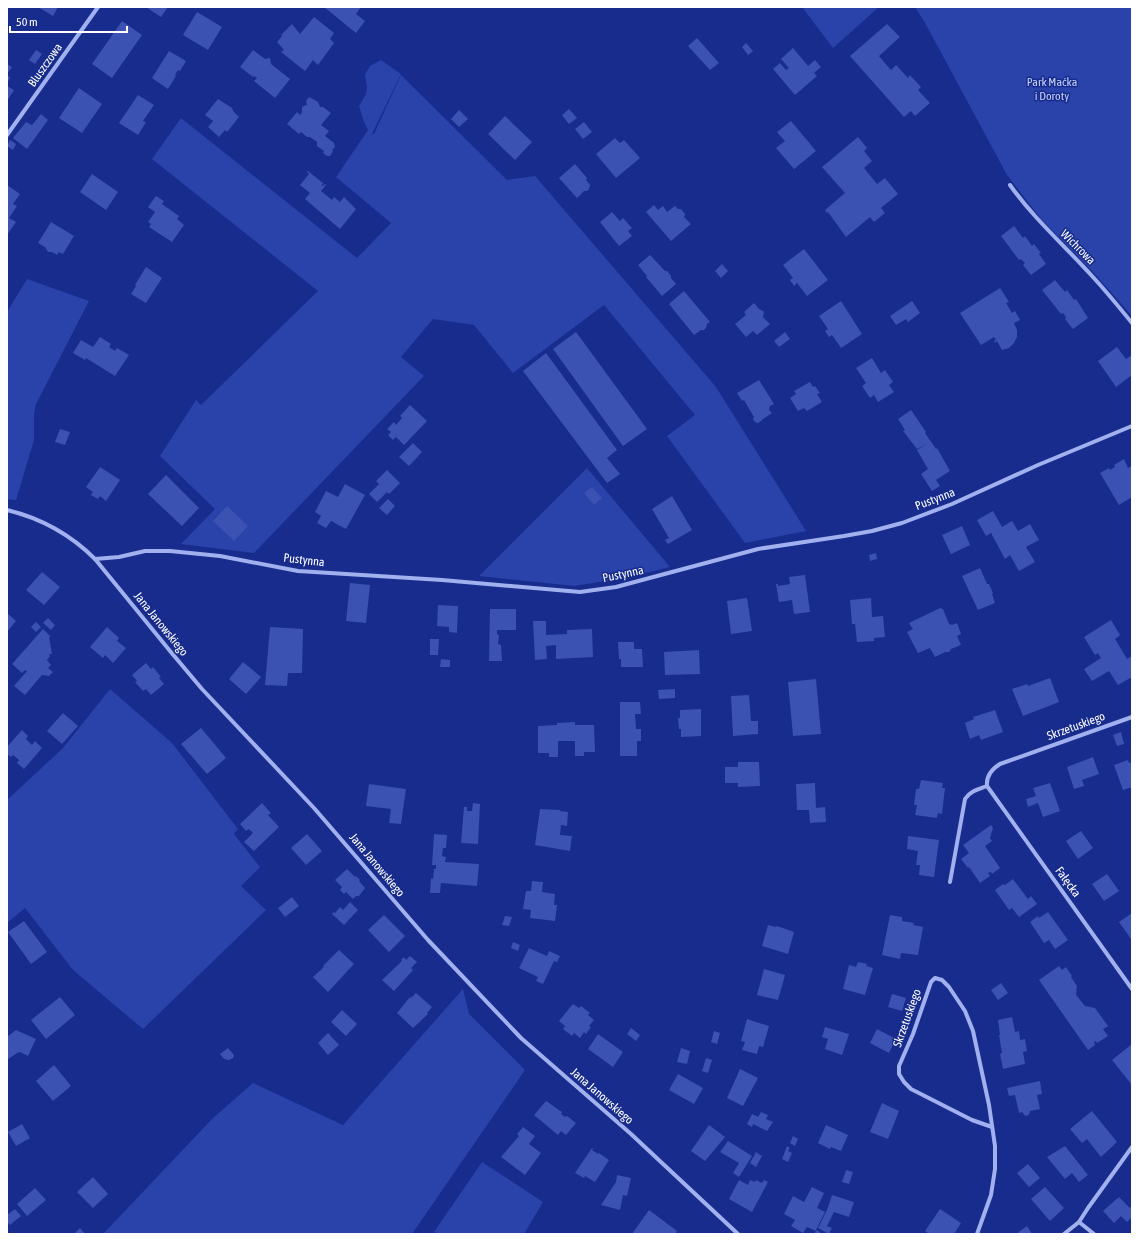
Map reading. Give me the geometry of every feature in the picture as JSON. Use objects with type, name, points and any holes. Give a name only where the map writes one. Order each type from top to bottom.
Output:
[{"type":"street","name":"Bluszczowa","points":[[7,135],[98,7]]},
{"type":"street","name":"Wichrowa","points":[[1010,185],[1024,205],[1092,276],[1132,323]]},
{"type":"street","name":"Pustynna","points":[[95,559],[119,557],[145,551],[170,551],[220,556],[298,571],[458,581],[580,592],[616,587],[758,548],[851,535],[902,523],[952,504],[1038,465],[1132,426]]},
{"type":"street","name":"Jana Janowskiego","points":[[7,510],[34,518],[62,532],[83,547],[95,559],[202,689],[314,808],[428,940],[504,1020],[541,1056],[631,1134],[738,1234]]},
{"type":"street","name":"Skrzetuskiego","points":[[988,786],[987,782],[990,774],[1000,764],[1132,717]]},
{"type":"street","points":[[950,882],[965,799],[972,791],[988,786]]},
{"type":"street","name":"Fałęcka","points":[[988,786],[1132,990]]},
{"type":"street","name":"Skrzetuskiego","points":[[977,1234],[991,1195],[996,1168],[995,1146],[989,1105],[973,1030],[965,1011],[950,987],[942,980],[935,978],[930,982],[913,1034],[900,1066],[899,1074],[904,1082],[912,1089],[972,1120],[992,1127]]},
{"type":"street","points":[[1064,1234],[1079,1222],[1132,1147]]},
{"type":"street","points":[[1079,1222],[1094,1234]]},
{"type":"green space","points":[[802,7],[879,7],[833,48]]},
{"type":"green space","name":"Park Maćka i Doroty","points":[[915,7],[1132,8],[1132,316],[1093,272],[1041,219],[1007,175]]},
{"type":"green space","points":[[381,60],[401,74],[372,134],[374,134],[401,75],[507,180],[535,176],[716,387],[806,531],[745,543],[667,436],[695,415],[604,305],[513,373],[474,325],[433,319],[401,357],[424,376],[254,553],[181,544],[215,509],[160,456],[196,400],[201,405],[318,291],[152,159],[181,118],[357,258],[391,223],[336,177],[368,130],[359,106],[366,94],[367,88],[365,75],[370,66]]},
{"type":"green space","points":[[27,279],[89,301],[36,404],[34,414],[34,440],[16,500],[7,499],[7,312]]},
{"type":"green space","points":[[587,468],[670,567],[625,578],[574,586],[479,576]]},
{"type":"green space","points":[[110,689],[172,743],[238,829],[234,834],[260,867],[241,886],[266,910],[143,1029],[73,970],[25,908],[7,923],[7,800],[63,748]]},
{"type":"green space","points":[[463,989],[469,1014],[525,1070],[412,1234],[103,1234],[212,1119],[253,1083],[343,1125]]},
{"type":"green space","points":[[482,1162],[543,1202],[524,1234],[439,1234],[434,1232]]},
{"type":"building","points":[[38,7],[58,7],[53,16]]},
{"type":"building","points":[[146,7],[168,7],[161,17]]},
{"type":"building","points":[[324,7],[361,7],[356,14],[365,21],[356,33]]},
{"type":"building","points":[[197,12],[222,27],[208,50],[183,35]]},
{"type":"building","points":[[314,17],[334,33],[330,39],[334,43],[318,65],[313,60],[305,71],[281,52],[284,50],[277,42],[282,36],[281,35],[292,24],[300,34]]},
{"type":"building","points":[[122,21],[142,35],[112,78],[92,64]]},
{"type":"building","points":[[887,24],[900,37],[879,56],[891,70],[896,65],[908,78],[910,75],[921,87],[918,90],[930,103],[915,116],[911,111],[904,117],[850,56]]},
{"type":"building","points":[[697,38],[719,63],[710,70],[688,46]]},
{"type":"building","points":[[746,43],[753,51],[748,55],[742,47]]},
{"type":"building","points":[[793,48],[808,66],[815,60],[821,67],[814,73],[817,76],[795,95],[773,69],[780,63],[786,70],[789,68],[781,59]]},
{"type":"building","points":[[36,50],[42,54],[35,64],[29,60]]},
{"type":"building","points":[[253,50],[265,59],[270,58],[271,64],[290,79],[275,98],[254,81],[257,78],[254,76],[253,77],[240,67]]},
{"type":"building","points":[[169,51],[186,61],[180,71],[178,70],[168,89],[152,78]]},
{"type":"building","points":[[7,64],[12,67],[7,74]]},
{"type":"building","points":[[7,74],[10,78],[8,81],[7,81]]},
{"type":"building","points":[[7,86],[14,90],[7,101]]},
{"type":"building","points":[[79,88],[102,104],[82,133],[59,118]]},
{"type":"building","points":[[138,95],[154,105],[143,121],[146,122],[138,135],[119,123]]},
{"type":"building","points":[[309,97],[318,102],[320,107],[323,107],[331,113],[321,125],[329,131],[325,136],[334,143],[335,147],[330,156],[323,153],[324,151],[317,146],[317,142],[301,132],[299,134],[287,124],[297,112],[300,115],[303,106],[307,105],[306,101]]},
{"type":"building","points":[[218,99],[232,108],[239,117],[227,132],[225,130],[219,137],[208,127],[213,121],[205,115]]},
{"type":"building","points":[[569,109],[577,118],[569,124],[562,115]]},
{"type":"building","points":[[459,110],[468,119],[459,127],[451,119]]},
{"type":"building","points":[[41,114],[48,120],[27,149],[13,138],[26,122],[32,125]]},
{"type":"building","points":[[505,116],[532,142],[515,160],[488,134]]},
{"type":"building","points":[[791,121],[816,151],[794,169],[776,148],[785,141],[777,132]]},
{"type":"building","points":[[584,122],[592,132],[583,139],[575,129]]},
{"type":"building","points":[[858,137],[867,148],[864,151],[872,161],[864,168],[877,184],[885,178],[898,194],[881,208],[885,213],[874,222],[870,217],[846,237],[825,210],[845,193],[822,167]]},
{"type":"building","points":[[615,138],[620,143],[624,140],[640,158],[616,178],[596,154]]},
{"type":"building","points":[[10,140],[16,144],[13,150],[7,146]]},
{"type":"building","points":[[575,164],[587,178],[586,180],[590,185],[587,191],[584,191],[577,198],[559,178]]},
{"type":"building","points":[[308,171],[324,184],[321,185],[326,185],[321,191],[332,200],[334,197],[340,202],[344,197],[356,209],[340,229],[305,199],[310,193],[300,185],[309,174],[307,172]]},
{"type":"building","points":[[92,174],[118,192],[106,210],[80,192]]},
{"type":"building","points":[[7,185],[20,194],[13,204],[17,206],[9,218],[16,222],[7,235]]},
{"type":"building","points":[[156,196],[164,201],[162,204],[179,216],[177,219],[184,225],[172,242],[149,227],[151,224],[148,222],[155,212],[148,207]]},
{"type":"building","points":[[654,205],[658,210],[663,206],[667,212],[675,206],[678,209],[681,209],[685,214],[684,217],[691,224],[671,241],[646,212]]},
{"type":"building","points":[[612,212],[620,221],[623,218],[632,228],[628,231],[632,236],[619,246],[600,222]]},
{"type":"building","points":[[51,222],[74,236],[63,254],[59,252],[57,255],[52,252],[48,252],[45,247],[38,243]]},
{"type":"building","points":[[1014,226],[1023,238],[1025,236],[1032,246],[1034,244],[1041,253],[1039,254],[1046,264],[1031,275],[1023,265],[1025,263],[1021,259],[1019,260],[1001,236]]},
{"type":"building","points":[[804,249],[828,280],[807,296],[797,283],[794,286],[790,280],[793,278],[783,265]]},
{"type":"building","points":[[650,255],[665,271],[667,271],[676,284],[662,296],[638,265]]},
{"type":"building","points":[[722,264],[728,271],[721,278],[715,271]]},
{"type":"building","points":[[146,267],[162,278],[146,303],[131,294]]},
{"type":"building","points":[[1055,280],[1065,292],[1067,290],[1074,300],[1076,299],[1088,318],[1073,329],[1065,319],[1066,317],[1063,313],[1061,314],[1042,290]]},
{"type":"building","points":[[1000,288],[1009,302],[1006,303],[1012,313],[1015,311],[1020,320],[1014,323],[1017,330],[1017,337],[1014,343],[1009,348],[1002,350],[997,341],[995,343],[994,341],[996,340],[994,337],[981,345],[960,313]]},
{"type":"building","points":[[684,291],[710,322],[704,330],[701,330],[694,335],[669,304]]},
{"type":"building","points":[[841,301],[862,334],[841,348],[832,335],[829,337],[825,331],[828,329],[819,316]]},
{"type":"building","points":[[912,301],[920,313],[908,322],[906,319],[896,325],[890,316]]},
{"type":"building","points":[[754,303],[764,312],[763,317],[770,324],[757,335],[753,331],[746,337],[735,324],[746,315],[744,312]]},
{"type":"building","points":[[576,332],[647,429],[623,446],[553,349]]},
{"type":"building","points":[[785,332],[790,339],[779,347],[774,341]]},
{"type":"building","points":[[100,337],[111,344],[109,347],[115,351],[117,348],[129,355],[115,376],[86,358],[85,360],[73,353],[81,340],[93,347]]},
{"type":"building","points":[[1117,347],[1126,359],[1132,355],[1132,375],[1116,387],[1098,361]]},
{"type":"building","points":[[546,353],[617,450],[607,458],[620,474],[607,483],[523,371]]},
{"type":"building","points":[[872,358],[881,373],[885,370],[893,382],[889,385],[894,392],[878,402],[874,395],[870,398],[862,386],[866,383],[856,368]]},
{"type":"building","points":[[759,380],[774,404],[770,406],[769,410],[772,413],[758,423],[755,422],[753,419],[754,417],[744,400],[742,401],[737,393]]},
{"type":"building","points":[[810,382],[820,393],[817,394],[822,402],[807,411],[804,408],[798,411],[790,398],[796,394],[794,391]]},
{"type":"building","points":[[410,405],[427,421],[404,445],[396,437],[393,440],[388,435],[391,432],[387,429],[394,422],[396,425],[402,418],[400,416]]},
{"type":"building","points":[[911,410],[926,432],[925,433],[936,449],[937,448],[950,471],[936,480],[940,486],[932,491],[921,474],[928,469],[917,450],[928,443],[917,449],[903,431],[905,430],[898,419]]},
{"type":"building","points":[[60,429],[70,432],[65,445],[55,442]]},
{"type":"building","points":[[413,443],[422,452],[409,466],[399,457]]},
{"type":"building","points":[[1124,459],[1128,468],[1132,466],[1132,497],[1119,505],[1100,473],[1109,468],[1110,470],[1115,467],[1114,465]]},
{"type":"building","points":[[100,467],[120,480],[106,501],[100,496],[98,499],[91,495],[93,492],[86,487]]},
{"type":"building","points":[[387,470],[400,483],[389,494],[387,492],[377,502],[369,494],[379,484],[376,481]]},
{"type":"building","points":[[166,475],[199,508],[182,526],[148,494]]},
{"type":"building","points":[[345,484],[365,495],[346,529],[331,521],[326,528],[317,523],[321,516],[315,512],[326,491],[338,497]]},
{"type":"building","points":[[592,487],[602,498],[594,505],[584,493]]},
{"type":"building","points":[[672,496],[692,530],[668,544],[665,540],[669,538],[652,509]]},
{"type":"building","points":[[388,499],[395,506],[387,515],[379,508]]},
{"type":"building","points":[[227,506],[248,526],[234,541],[213,521]]},
{"type":"building","points":[[993,511],[1002,527],[1012,521],[1018,531],[1030,524],[1039,540],[1026,547],[1035,562],[1019,571],[1010,555],[1005,559],[991,533],[986,536],[977,520]]},
{"type":"building","points":[[962,526],[970,545],[951,554],[942,535]]},
{"type":"building","points":[[876,553],[877,559],[870,561],[869,555]]},
{"type":"building","points":[[980,568],[993,593],[995,603],[978,610],[962,576]]},
{"type":"building","points":[[42,572],[60,587],[44,605],[26,590]]},
{"type":"building","points":[[805,575],[810,612],[794,614],[792,600],[779,602],[776,584],[778,584],[778,586],[790,584],[789,577]]},
{"type":"building","points":[[350,583],[370,585],[366,623],[346,621]]},
{"type":"building","points":[[747,598],[752,631],[731,634],[727,601]]},
{"type":"building","points":[[871,598],[872,617],[883,616],[885,637],[874,638],[874,641],[857,642],[855,624],[852,624],[850,600]]},
{"type":"building","points":[[438,605],[458,606],[457,633],[449,632],[449,627],[437,626]]},
{"type":"building","points":[[940,608],[943,609],[949,624],[952,625],[957,623],[961,634],[957,636],[961,645],[951,649],[949,652],[945,652],[935,657],[930,648],[918,653],[907,632],[913,629],[909,623]]},
{"type":"building","points":[[490,609],[516,609],[516,630],[497,630],[497,634],[499,635],[498,644],[501,645],[502,661],[489,661]]},
{"type":"building","points":[[7,613],[16,621],[7,632]]},
{"type":"building","points":[[48,618],[55,625],[51,630],[43,623]]},
{"type":"building","points":[[1111,620],[1120,635],[1115,639],[1127,659],[1132,656],[1132,677],[1118,685],[1109,671],[1092,681],[1084,669],[1101,658],[1098,653],[1095,655],[1084,637]]},
{"type":"building","points":[[533,621],[546,621],[546,635],[567,634],[567,630],[592,629],[593,657],[556,659],[556,645],[546,646],[547,659],[535,660]]},
{"type":"building","points":[[36,622],[41,627],[36,632],[31,627]]},
{"type":"building","points":[[107,627],[119,638],[117,641],[126,648],[113,663],[105,655],[103,658],[90,647]]},
{"type":"building","points":[[270,627],[303,629],[302,673],[288,673],[287,686],[265,685]]},
{"type":"building","points":[[43,629],[51,637],[49,637],[52,654],[49,654],[50,656],[47,660],[51,665],[48,668],[53,672],[49,676],[42,675],[25,695],[14,686],[27,671],[25,670],[22,673],[12,664]]},
{"type":"building","points":[[430,639],[439,639],[438,655],[430,655]]},
{"type":"building","points":[[618,642],[634,642],[634,649],[642,649],[643,667],[621,667]]},
{"type":"building","points":[[699,650],[700,674],[665,675],[664,652]]},
{"type":"building","points":[[441,659],[450,660],[450,667],[440,667]]},
{"type":"building","points":[[243,662],[261,677],[246,694],[229,679]]},
{"type":"building","points":[[146,663],[151,669],[153,667],[161,677],[159,678],[164,684],[151,695],[146,689],[143,691],[135,682],[137,681],[132,675]]},
{"type":"building","points":[[1050,678],[1059,702],[1023,716],[1012,689],[1027,684],[1028,686]]},
{"type":"building","points":[[816,679],[821,734],[793,736],[788,682]]},
{"type":"building","points":[[675,689],[675,698],[659,699],[658,690]]},
{"type":"building","points":[[749,695],[751,721],[758,721],[758,734],[733,736],[731,696]]},
{"type":"building","points":[[620,702],[640,702],[641,714],[635,714],[636,729],[641,729],[641,741],[637,741],[637,756],[620,756]]},
{"type":"building","points":[[701,709],[701,736],[681,737],[681,729],[679,729],[678,718],[680,718],[680,710]]},
{"type":"building","points":[[995,710],[1003,732],[981,740],[979,735],[970,739],[965,723],[974,719],[973,717]]},
{"type":"building","points":[[63,713],[78,726],[62,744],[47,731]]},
{"type":"building","points":[[575,722],[575,725],[594,725],[595,752],[584,752],[584,756],[575,756],[575,741],[558,741],[558,757],[549,757],[549,753],[538,753],[538,726]]},
{"type":"building","points":[[201,728],[226,758],[207,774],[181,744]]},
{"type":"building","points":[[22,730],[28,736],[26,739],[32,745],[35,741],[42,748],[24,769],[17,763],[19,760],[13,755],[11,757],[7,754],[7,747]]},
{"type":"building","points":[[1121,732],[1124,744],[1117,746],[1113,735]]},
{"type":"building","points":[[1093,757],[1099,774],[1082,780],[1084,786],[1074,789],[1067,767]]},
{"type":"building","points":[[1128,760],[1129,763],[1132,762],[1132,787],[1123,790],[1114,765]]},
{"type":"building","points":[[738,762],[759,762],[760,786],[738,787],[738,783],[725,783],[725,767],[738,767]]},
{"type":"building","points":[[921,780],[943,783],[942,788],[945,788],[942,814],[938,813],[937,818],[915,815],[917,805],[914,805],[916,789],[919,789]]},
{"type":"building","points":[[815,783],[816,808],[825,807],[826,822],[810,823],[809,810],[797,810],[796,784]]},
{"type":"building","points":[[1050,783],[1060,811],[1043,817],[1038,803],[1028,807],[1026,799],[1036,796],[1033,788]]},
{"type":"building","points":[[369,784],[406,789],[401,824],[389,823],[391,809],[366,806]]},
{"type":"building","points":[[262,803],[271,813],[268,815],[279,827],[254,851],[244,842],[253,833],[249,829],[246,831],[240,824]]},
{"type":"building","points":[[473,803],[480,804],[478,844],[461,843],[464,807],[467,807],[467,811],[472,811]]},
{"type":"building","points":[[540,809],[568,812],[567,826],[561,825],[560,835],[572,835],[570,851],[535,845]]},
{"type":"building","points":[[991,825],[993,828],[990,838],[992,841],[985,846],[1000,868],[992,874],[991,872],[988,873],[990,876],[980,883],[969,867],[968,868],[961,859],[969,853],[963,845]]},
{"type":"building","points":[[1081,831],[1093,848],[1078,859],[1066,841]]},
{"type":"building","points":[[307,834],[322,851],[306,865],[291,848]]},
{"type":"building","points":[[434,834],[447,835],[446,848],[443,848],[442,856],[446,857],[445,862],[479,864],[477,886],[441,883],[440,893],[430,893],[431,878],[433,879],[434,869],[436,869],[436,865],[432,865]]},
{"type":"building","points":[[908,836],[939,840],[934,877],[919,875],[920,865],[916,865],[918,851],[907,849]]},
{"type":"building","points":[[347,869],[360,880],[359,881],[365,888],[359,896],[356,896],[353,899],[346,892],[344,894],[340,890],[342,887],[335,880]]},
{"type":"building","points":[[1107,874],[1119,891],[1104,901],[1092,884]]},
{"type":"building","points":[[1013,879],[1028,899],[1031,896],[1037,904],[1019,917],[1012,908],[1009,910],[995,890]]},
{"type":"building","points":[[532,881],[543,882],[542,892],[555,894],[554,905],[557,905],[555,921],[530,918],[531,910],[523,909],[526,891],[531,891]]},
{"type":"building","points":[[292,897],[299,906],[285,917],[278,908]]},
{"type":"building","points":[[350,902],[358,910],[344,925],[332,914],[333,912],[335,913],[340,907],[343,910]]},
{"type":"building","points":[[1048,912],[1068,940],[1055,949],[1049,940],[1044,943],[1030,922],[1038,916],[1039,918]]},
{"type":"building","points":[[1132,913],[1132,939],[1131,939],[1119,922]]},
{"type":"building","points":[[384,915],[405,936],[389,952],[368,930]]},
{"type":"building","points":[[890,915],[902,917],[902,921],[914,923],[913,925],[923,927],[918,955],[901,953],[900,959],[882,955]]},
{"type":"building","points":[[505,916],[512,917],[509,926],[502,925]]},
{"type":"building","points":[[24,921],[47,952],[31,964],[8,932]]},
{"type":"building","points":[[768,925],[777,926],[794,932],[788,954],[762,946]]},
{"type":"building","points":[[513,942],[520,945],[518,951],[511,948]]},
{"type":"building","points":[[529,948],[547,956],[549,951],[560,956],[557,962],[554,961],[543,984],[536,981],[538,977],[519,968]]},
{"type":"building","points":[[339,950],[354,964],[328,992],[313,977]]},
{"type":"building","points":[[410,956],[417,962],[411,968],[413,970],[394,991],[382,980],[402,961],[401,960],[404,957],[406,960]]},
{"type":"building","points":[[858,962],[867,964],[866,966],[873,968],[865,995],[843,989],[849,965],[856,967]]},
{"type":"building","points":[[1059,966],[1062,970],[1066,967],[1072,976],[1071,977],[1077,986],[1076,995],[1085,1006],[1095,1008],[1108,1026],[1103,1029],[1108,1036],[1097,1043],[1096,1041],[1094,1042],[1095,1045],[1088,1050],[1039,980]]},
{"type":"building","points":[[764,969],[785,975],[778,1000],[757,995]]},
{"type":"building","points":[[1001,983],[1008,993],[998,1000],[991,990]]},
{"type":"building","points":[[416,993],[432,1007],[427,1013],[428,1014],[413,1028],[397,1013],[410,997],[411,998]]},
{"type":"building","points":[[892,994],[906,998],[902,1011],[888,1007]]},
{"type":"building","points":[[60,997],[75,1015],[46,1039],[31,1020]]},
{"type":"building","points":[[573,1004],[579,1008],[581,1006],[590,1013],[588,1015],[594,1020],[589,1026],[591,1027],[586,1034],[584,1032],[580,1038],[574,1033],[572,1036],[563,1029],[565,1026],[559,1021]]},
{"type":"building","points":[[342,1010],[357,1024],[346,1036],[331,1022]]},
{"type":"building","points":[[1012,1017],[1015,1032],[1019,1031],[1020,1040],[1025,1039],[1027,1051],[1023,1052],[1025,1064],[1003,1069],[1000,1054],[1002,1053],[998,1020]]},
{"type":"building","points":[[747,1019],[769,1026],[763,1047],[759,1046],[757,1054],[742,1050],[745,1042],[741,1041]]},
{"type":"building","points":[[825,1027],[849,1034],[842,1055],[825,1049],[828,1039],[822,1037]]},
{"type":"building","points":[[631,1028],[640,1035],[636,1041],[627,1034]]},
{"type":"building","points":[[877,1029],[896,1039],[889,1053],[870,1043]]},
{"type":"building","points":[[16,1030],[36,1039],[28,1056],[20,1052],[7,1060],[7,1037]]},
{"type":"building","points":[[714,1031],[720,1033],[717,1044],[711,1042]]},
{"type":"building","points":[[328,1033],[339,1045],[328,1055],[318,1043]]},
{"type":"building","points":[[598,1034],[623,1052],[613,1067],[588,1049]]},
{"type":"building","points":[[1132,1044],[1132,1085],[1112,1060]]},
{"type":"building","points":[[228,1048],[234,1055],[233,1058],[229,1060],[224,1059],[220,1054]]},
{"type":"building","points":[[681,1048],[690,1051],[687,1064],[677,1062]]},
{"type":"building","points":[[706,1058],[712,1060],[708,1073],[702,1071]]},
{"type":"building","points":[[54,1065],[71,1086],[53,1101],[36,1081]]},
{"type":"building","points":[[740,1069],[758,1078],[743,1106],[727,1098]]},
{"type":"building","points":[[678,1074],[703,1088],[694,1104],[669,1090]]},
{"type":"building","points":[[1040,1081],[1042,1094],[1037,1095],[1040,1109],[1030,1111],[1029,1115],[1025,1116],[1022,1112],[1019,1113],[1015,1095],[1009,1096],[1007,1088]]},
{"type":"building","points":[[546,1101],[562,1112],[561,1114],[565,1117],[567,1116],[576,1123],[566,1135],[561,1131],[558,1135],[534,1115]]},
{"type":"building","points":[[882,1103],[899,1111],[888,1139],[870,1132]]},
{"type":"building","points":[[1092,1111],[1117,1142],[1101,1157],[1087,1139],[1082,1143],[1070,1129]]},
{"type":"building","points":[[761,1112],[768,1115],[766,1119],[773,1122],[767,1131],[753,1124],[752,1127],[747,1124],[752,1114],[758,1117]]},
{"type":"building","points":[[22,1124],[30,1138],[16,1146],[8,1132]]},
{"type":"building","points":[[709,1125],[725,1137],[705,1161],[691,1151]]},
{"type":"building","points":[[826,1125],[848,1135],[841,1151],[831,1147],[830,1149],[818,1143]]},
{"type":"building","points":[[523,1127],[535,1136],[529,1144],[541,1153],[525,1175],[501,1157],[519,1136],[517,1134]]},
{"type":"building","points":[[793,1136],[798,1139],[795,1146],[790,1143]]},
{"type":"building","points":[[728,1141],[752,1156],[739,1177],[733,1173],[739,1163],[720,1152]]},
{"type":"building","points":[[787,1146],[790,1148],[788,1151],[792,1153],[788,1162],[782,1159]]},
{"type":"building","points":[[1065,1146],[1088,1175],[1079,1182],[1072,1173],[1065,1179],[1047,1157]]},
{"type":"building","points":[[592,1148],[592,1150],[609,1160],[595,1182],[585,1176],[584,1178],[575,1173]]},
{"type":"building","points":[[756,1152],[762,1156],[756,1167],[750,1163]]},
{"type":"building","points":[[1028,1164],[1040,1178],[1029,1187],[1017,1173]]},
{"type":"building","points":[[846,1170],[853,1172],[849,1184],[842,1182]]},
{"type":"building","points":[[617,1175],[631,1178],[627,1196],[623,1195],[620,1210],[601,1205],[616,1182]]},
{"type":"building","points":[[93,1177],[108,1194],[93,1208],[77,1192]]},
{"type":"building","points":[[739,1180],[748,1185],[750,1180],[755,1182],[756,1180],[762,1183],[764,1180],[768,1182],[752,1212],[729,1199]]},
{"type":"building","points":[[812,1187],[824,1193],[817,1208],[825,1212],[816,1230],[820,1232],[819,1234],[814,1234],[816,1231],[807,1227],[803,1233],[791,1226],[795,1220],[784,1214],[793,1196],[804,1202]]},
{"type":"building","points":[[1045,1187],[1064,1208],[1050,1221],[1031,1199]]},
{"type":"building","points":[[35,1188],[46,1200],[27,1216],[17,1204]]},
{"type":"building","points":[[832,1195],[854,1202],[849,1217],[834,1212],[827,1226],[832,1228],[829,1234],[818,1228],[827,1210]]},
{"type":"building","points":[[1119,1197],[1130,1208],[1131,1206],[1132,1207],[1132,1217],[1127,1222],[1121,1216],[1114,1223],[1103,1211]]},
{"type":"building","points":[[15,1209],[21,1216],[10,1225],[7,1222],[7,1215]]},
{"type":"building","points":[[940,1209],[961,1223],[954,1234],[929,1234],[925,1231]]},
{"type":"building","points":[[649,1210],[677,1231],[675,1234],[632,1234]]},
{"type":"building","points":[[1027,1226],[1032,1234],[1016,1234]]},
{"type":"building","points":[[80,1228],[85,1234],[74,1234]]}]
